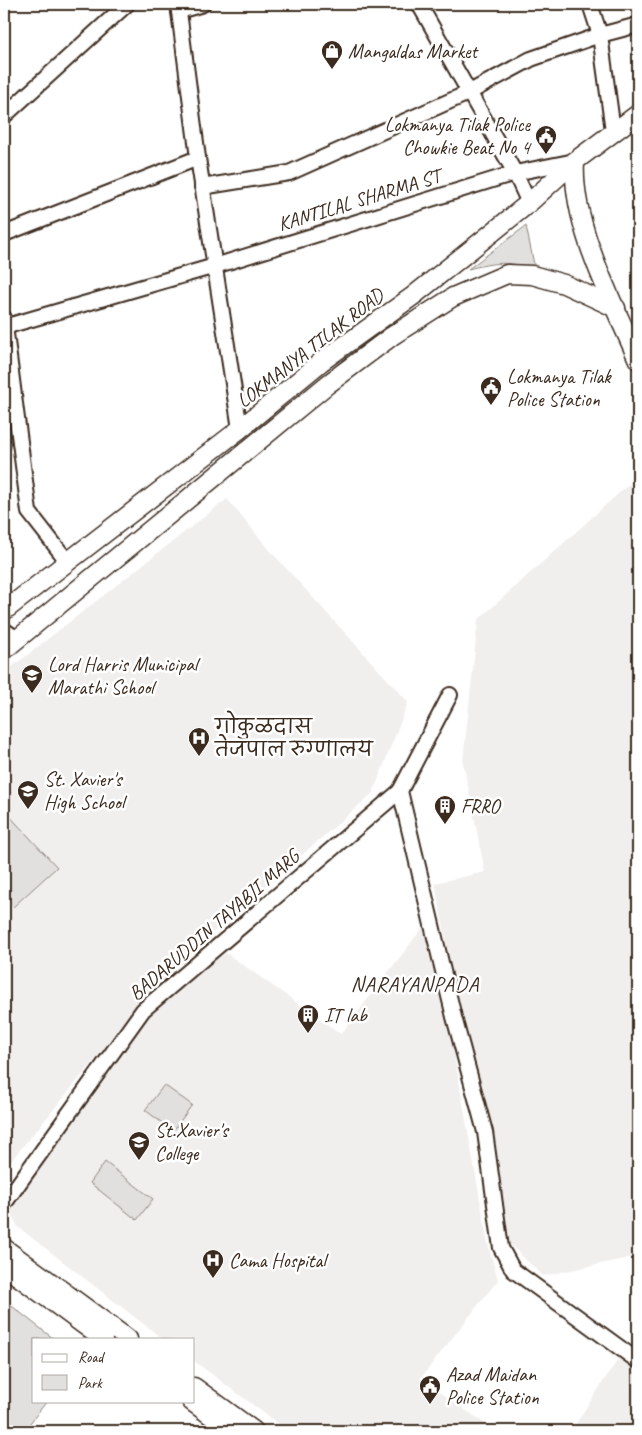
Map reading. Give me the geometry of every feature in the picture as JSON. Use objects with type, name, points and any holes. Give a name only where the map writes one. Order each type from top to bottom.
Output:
[{"type":"main road","name":"LOKMANYA TILAK ROAD","points":[[4,611],[240,429],[321,362],[397,308],[529,203],[575,161],[638,114]]},
{"type":"main road","points":[[575,161],[576,193],[598,270],[638,360]]},
{"type":"main road","name":"LOKMANYA TILAK ROAD","points":[[8,639],[328,384],[392,336],[453,297],[506,274],[532,275],[564,284],[616,308]]},
{"type":"main road","points":[[4,1248],[127,1338]]},
{"type":"main road","points":[[4,1266],[103,1338]]},
{"type":"main road","points":[[195,1388],[254,1431]]},
{"type":"main road","points":[[192,1402],[232,1431]]},
{"type":"street","points":[[4,116],[127,4]]},
{"type":"street","points":[[203,4],[179,7],[202,187],[240,429]]},
{"type":"street","points":[[419,4],[468,93],[516,173],[529,203]]},
{"type":"street","points":[[590,4],[600,35],[613,131]]},
{"type":"street","points":[[202,187],[289,173],[468,93],[531,59],[600,35],[638,25]]},
{"type":"street","points":[[4,234],[198,158]]},
{"type":"street","name":"KANTILAL SHARMA ST","points":[[4,324],[215,266],[516,173],[575,161]]},
{"type":"street","points":[[4,324],[29,512],[68,562]]},
{"type":"street","points":[[450,695],[400,791],[454,1017],[485,1132],[501,1248],[513,1270],[638,1360]]},
{"type":"street","name":"BADARUDDIN TAYABJI MARG","points":[[4,1204],[143,1010],[400,791]]},
{"type":"shaded area","points":[[638,476],[638,1256],[543,1276],[503,1238],[435,883],[485,872],[463,762],[478,620]]},
{"type":"shaded area","name":"गोकुळदास तेजपाल रुग्णालय","points":[[227,499],[274,555],[408,702],[373,793],[171,969],[4,1169],[4,673]]},
{"type":"shaded area","points":[[430,918],[488,1244],[498,1280],[420,1379],[496,1431],[288,1431],[195,1362],[195,1338],[162,1338],[18,1227],[7,1205],[148,1006],[226,953],[341,1034]]},
{"type":"shaded area","points":[[620,1356],[638,1367],[638,1431],[571,1431]]},
{"type":"green space","points":[[526,226],[535,269],[502,263],[468,269]]},
{"type":"green space","points":[[4,810],[57,867],[13,907],[4,898]]},
{"type":"green space","points":[[164,1085],[192,1105],[173,1131],[145,1110]]},
{"type":"green space","points":[[105,1162],[153,1199],[137,1220],[90,1183]]},
{"type":"green space","points":[[4,1300],[53,1338],[32,1338],[32,1402],[46,1402],[24,1431],[4,1431]]},
{"type":"place","name":"Mangaldas Market","points":[[332,70]]},
{"type":"place","name":"Lokmanya Tilak Police Chowkie Beat No 4","points":[[546,155]]},
{"type":"place","name":"Lokmanya Tilak Police Station","points":[[491,406]]},
{"type":"place","name":"Lord Harris Municipal Marathi School","points":[[32,694]]},
{"type":"place","name":"गोकुळदास तेजपाल रुग्णालय","points":[[199,757]]},
{"type":"place","name":"St. Xavier's High School","points":[[28,810]]},
{"type":"place","name":"FRRO","points":[[445,825]]},
{"type":"place","name":"IT lab","points":[[308,1034]]},
{"type":"place","name":"St.Xavier's College","points":[[139,1161]]},
{"type":"place","name":"Cama Hospital","points":[[213,1279]]},
{"type":"place","name":"Azad Maidan Police Station","points":[[430,1405]]},
{"type":"district","name":"NARAYANPADA","points":[[415,984]]}]
